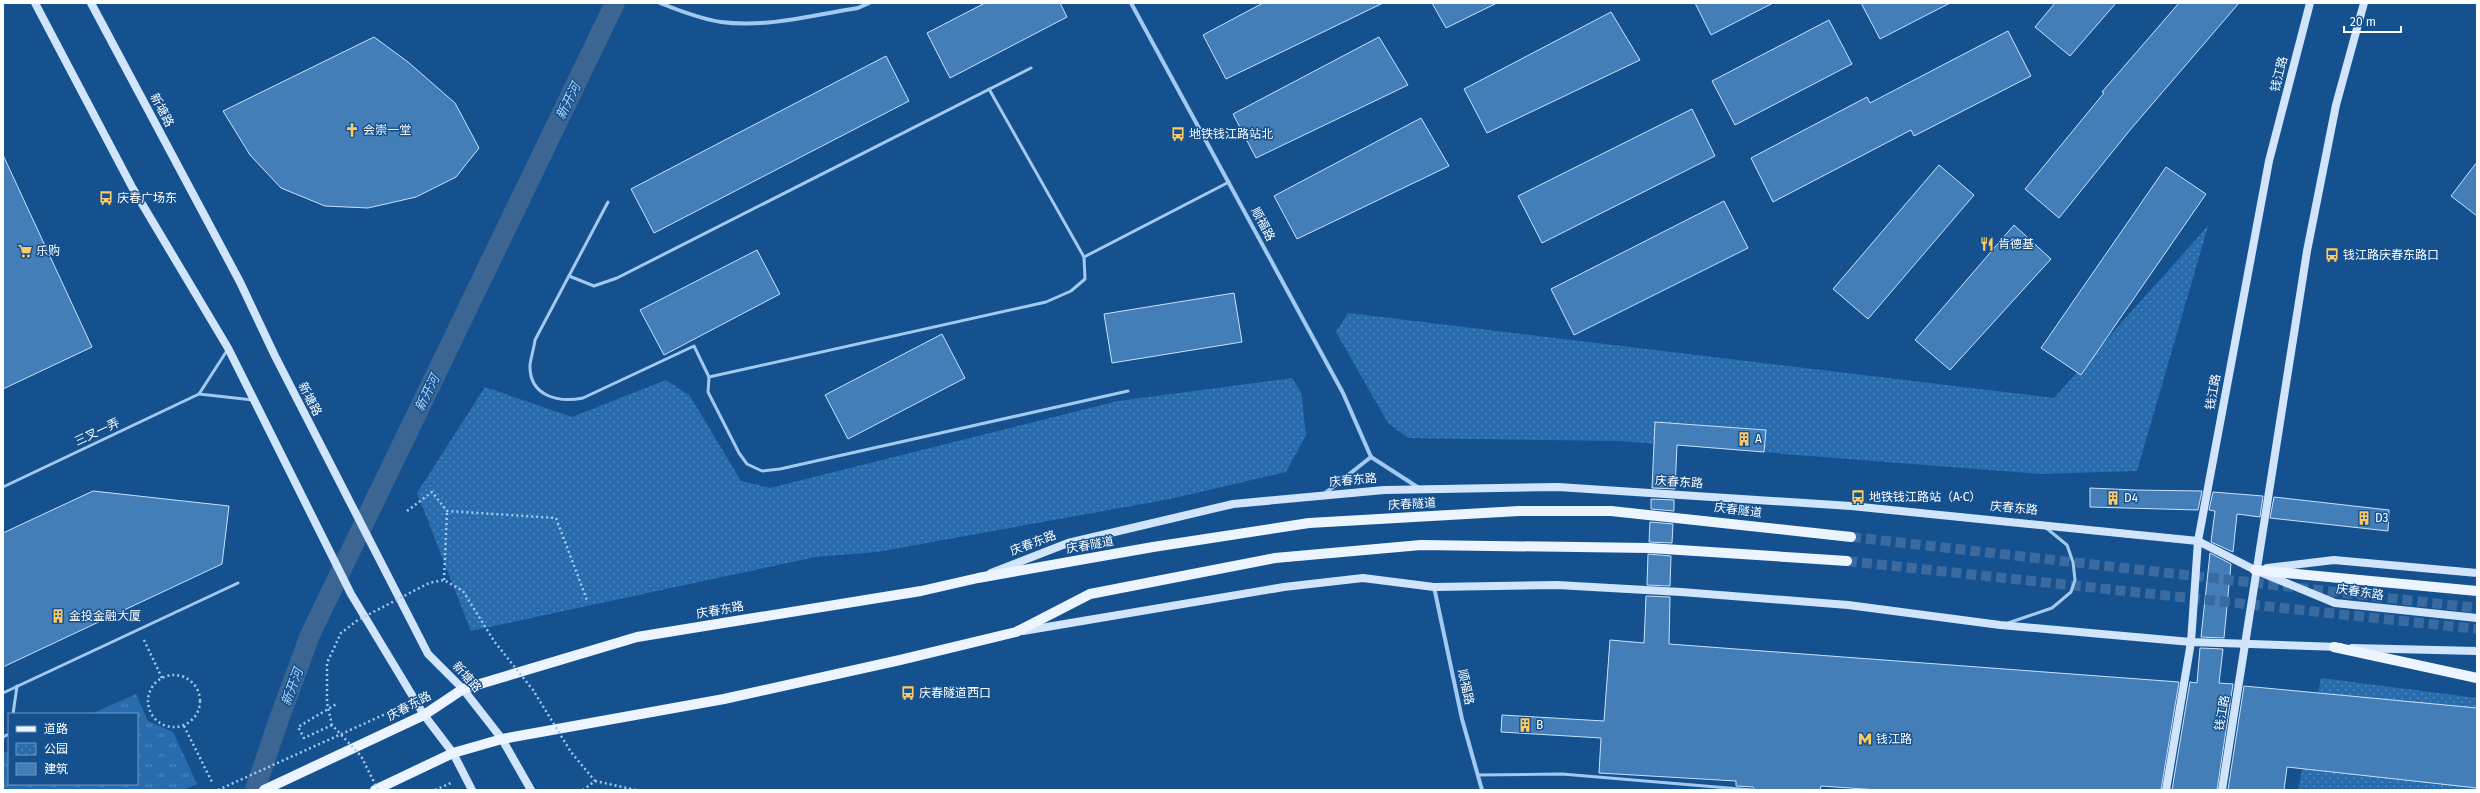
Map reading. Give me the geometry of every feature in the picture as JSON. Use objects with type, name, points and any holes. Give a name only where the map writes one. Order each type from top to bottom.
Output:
[{"type":"main road","points":[[35,3],[132,187],[228,348],[351,594],[424,715],[453,753],[472,790]]},
{"type":"main road","name":"新塘路","points":[[91,3],[240,282],[274,356],[428,654],[464,689],[502,739],[531,790]]},
{"type":"main road","name":"钱江路","points":[[2166,790],[2191,642],[2198,541],[2269,161],[2310,3]]},
{"type":"main road","name":"钱江路","points":[[2222,790],[2246,643],[2255,570],[2307,251],[2336,105],[2364,3]]},
{"type":"main road","name":"庆春东路","points":[[264,790],[424,715],[464,689],[637,637],[921,591],[978,578],[1068,543],[1232,504],[1384,490],[1558,487],[1851,506],[2198,541],[2255,570],[2335,603],[2477,618]]},
{"type":"main road","name":"庆春隧道","points":[[978,578],[1153,547],[1308,523],[1519,511],[1611,511],[1851,537]]},
{"type":"main road","points":[[1016,632],[1090,594],[1275,558],[1421,544],[1649,548],[1847,562]]},
{"type":"main road","points":[[2255,570],[2334,560],[2477,573]]},
{"type":"main road","points":[[2255,570],[2477,591]]},
{"type":"main road","points":[[376,790],[453,753],[502,739],[724,699],[1016,632],[1276,588],[1363,578],[1434,586],[1558,585],[1681,592],[1848,605],[2000,625],[2191,642],[2477,651]]},
{"type":"main road","points":[[2334,647],[2477,678]]},
{"type":"street","points":[[660,3],[682,12],[721,22],[762,23],[858,8],[869,3]]},
{"type":"street","name":"顺福路","points":[[1131,3],[1343,393],[1371,457]]},
{"type":"street","points":[[1321,496],[1371,457],[1421,490]]},
{"type":"street","name":"顺福路","points":[[1434,586],[1462,719],[1482,790]]},
{"type":"lane","points":[[855,3],[858,8]]},
{"type":"lane","points":[[569,276],[594,286],[617,278],[1031,68]]},
{"type":"lane","points":[[709,377],[1046,302],[1071,291],[1085,279],[1084,257],[989,89]]},
{"type":"lane","points":[[1084,257],[1229,182]]},
{"type":"lane","points":[[608,202],[535,340],[530,365],[534,385],[546,395],[566,402],[583,398],[694,346],[709,377],[708,392],[739,453],[747,464],[762,471],[780,469],[1128,391]]},
{"type":"lane","points":[[228,348],[199,394],[254,400]]},
{"type":"lane","name":"三叉一弄","points":[[3,487],[199,394]]},
{"type":"lane","points":[[2000,625],[2052,608],[2071,592],[2075,580],[2073,562],[2067,545],[2040,524]]},
{"type":"lane","points":[[3,693],[238,582]]},
{"type":"lane","points":[[13,713],[17,686]]},
{"type":"lane","points":[[1478,775],[1562,774],[1752,790]]},
{"type":"path","points":[[407,511],[432,492],[447,511],[444,580]]},
{"type":"path","points":[[447,511],[556,518],[587,600]]},
{"type":"path","points":[[376,790],[361,756],[332,725],[327,703],[327,664],[341,633],[358,620],[429,583],[444,580],[463,591],[494,641],[533,690],[571,752],[595,780],[636,790]]},
{"type":"path","points":[[144,640],[162,678]]},
{"type":"path","points":[[170,675],[182,677],[193,683],[198,690],[200,707],[192,721],[184,726],[166,727],[158,723],[150,712],[147,699],[149,690],[162,678],[170,675]]},
{"type":"path","points":[[218,790],[416,700]]},
{"type":"path","points":[[332,725],[304,738],[298,727],[338,703]]},
{"type":"path","points":[[184,726],[213,784]]},
{"type":"path","points":[[435,790],[465,776]]},
{"type":"path","points":[[582,790],[595,780]]},
{"type":"green space","points":[[2208,226],[2137,471],[2040,474],[1619,441],[1408,438],[1388,423],[1336,332],[1348,313],[2054,398]]},
{"type":"green space","points":[[1292,378],[1301,392],[1306,435],[1286,472],[1170,499],[877,552],[815,557],[471,631],[417,493],[485,387],[572,417],[666,380],[690,396],[741,481],[770,488],[1118,401]]},
{"type":"green space","points":[[2321,678],[2477,698],[2477,790],[2298,790]]},
{"type":"green space","points":[[136,694],[148,721],[173,732],[197,784],[183,790],[3,790],[3,753],[8,751],[8,785],[138,785],[138,713],[93,713]]},
{"type":"building","points":[[985,3],[1060,3],[1067,17],[950,78],[927,33]]},
{"type":"building","points":[[1263,3],[1383,3],[1226,79],[1203,35]]},
{"type":"building","points":[[1432,3],[1497,3],[1446,28]]},
{"type":"building","points":[[1695,3],[1773,3],[1711,35]]},
{"type":"building","points":[[1861,3],[1950,3],[1880,39]]},
{"type":"building","points":[[2055,3],[2116,3],[2070,56],[2035,27]]},
{"type":"building","points":[[2179,3],[2239,3],[2130,130],[2059,218],[2025,189],[2104,93],[2102,92]]},
{"type":"building","points":[[1611,12],[1640,60],[1487,133],[1464,89]]},
{"type":"building","points":[[1829,20],[1852,64],[1735,125],[1712,81]]},
{"type":"building","points":[[2008,31],[2031,76],[1914,136],[1911,130],[1773,202],[1751,158],[1867,97],[1870,103]]},
{"type":"building","name":"会崇一堂","points":[[374,37],[408,62],[455,103],[479,148],[456,177],[416,197],[368,208],[325,206],[281,188],[250,155],[223,111]]},
{"type":"building","points":[[1379,37],[1408,85],[1256,158],[1233,114]]},
{"type":"building","points":[[886,56],[909,101],[654,233],[631,189]]},
{"type":"building","points":[[1692,109],[1715,156],[1542,243],[1518,196]]},
{"type":"building","points":[[1421,118],[1449,166],[1297,239],[1274,196]]},
{"type":"building","name":"乐购","points":[[3,155],[92,347],[3,389]]},
{"type":"building","points":[[2477,162],[2477,216],[2451,196]]},
{"type":"building","points":[[1939,165],[1974,195],[1868,319],[1833,289]]},
{"type":"building","points":[[2166,167],[2206,194],[2081,375],[2041,348]]},
{"type":"building","points":[[1724,201],[1748,248],[1574,335],[1551,289]]},
{"type":"building","points":[[2014,225],[2051,259],[1950,370],[1915,340]]},
{"type":"building","points":[[757,250],[780,294],[664,355],[640,310]]},
{"type":"building","points":[[1234,293],[1242,342],[1112,363],[1104,314]]},
{"type":"building","points":[[942,334],[965,378],[848,439],[825,395]]},
{"type":"building","points":[[1655,422],[1766,430],[1764,452],[1677,445],[1675,489],[1652,488]]},
{"type":"building","points":[[2090,488],[2202,491],[2198,510],[2090,507]]},
{"type":"building","name":"金投金融大厦","points":[[93,491],[229,506],[222,564],[3,667],[3,533]]},
{"type":"building","points":[[2213,492],[2263,496],[2260,517],[2237,514],[2233,552],[2211,542],[2215,511],[2209,510]]},
{"type":"building","points":[[2274,497],[2389,510],[2388,531],[2270,518]]},
{"type":"building","points":[[1651,499],[1674,500],[1674,511],[1651,509]]},
{"type":"building","points":[[1650,522],[1673,524],[1672,543],[1649,542]]},
{"type":"building","points":[[2210,553],[2231,564],[2224,638],[2201,637]]},
{"type":"building","points":[[1648,554],[1671,556],[1670,586],[1647,585]]},
{"type":"building","name":"钱江路","points":[[1646,596],[1670,597],[1669,644],[2179,682],[2161,790],[1878,790],[1821,786],[1820,790],[1755,790],[1753,787],[1736,786],[1736,781],[1599,773],[1601,738],[1501,732],[1502,715],[1604,721],[1610,640],[1644,643]]},
{"type":"building","points":[[2200,648],[2223,649],[2219,683],[2233,684],[2217,790],[2172,790],[2190,682],[2197,683]]},
{"type":"building","points":[[2244,686],[2477,708],[2477,788],[2287,767],[2284,790],[2228,790]]},
{"type":"waterway","name":"新开河","points":[[255,790],[310,635],[615,3]]},
{"type":"tunnel","points":[[1851,537],[2477,608]]},
{"type":"tunnel","points":[[1847,561],[2477,629]]},
{"type":"place","name":"会崇一堂","points":[[352,130]]},
{"type":"place","name":"地铁钱江路站北","points":[[1178,134]]},
{"type":"place","name":"庆春广场东","points":[[106,198]]},
{"type":"place","name":"肯德基","points":[[1987,244]]},
{"type":"place","name":"乐购","points":[[25,251]]},
{"type":"place","name":"钱江路庆春东路口","points":[[2332,255]]},
{"type":"place","name":"A","points":[[1744,439]]},
{"type":"place","name":"地铁钱江路站（A·C）","points":[[1858,497]]},
{"type":"place","name":"D4","points":[[2113,498]]},
{"type":"place","name":"D3","points":[[2364,518]]},
{"type":"place","name":"金投金融大厦","points":[[58,616]]},
{"type":"place","name":"庆春隧道西口","points":[[908,693]]},
{"type":"place","name":"B","points":[[1525,725]]},
{"type":"place","name":"钱江路","points":[[1865,739]]}]
